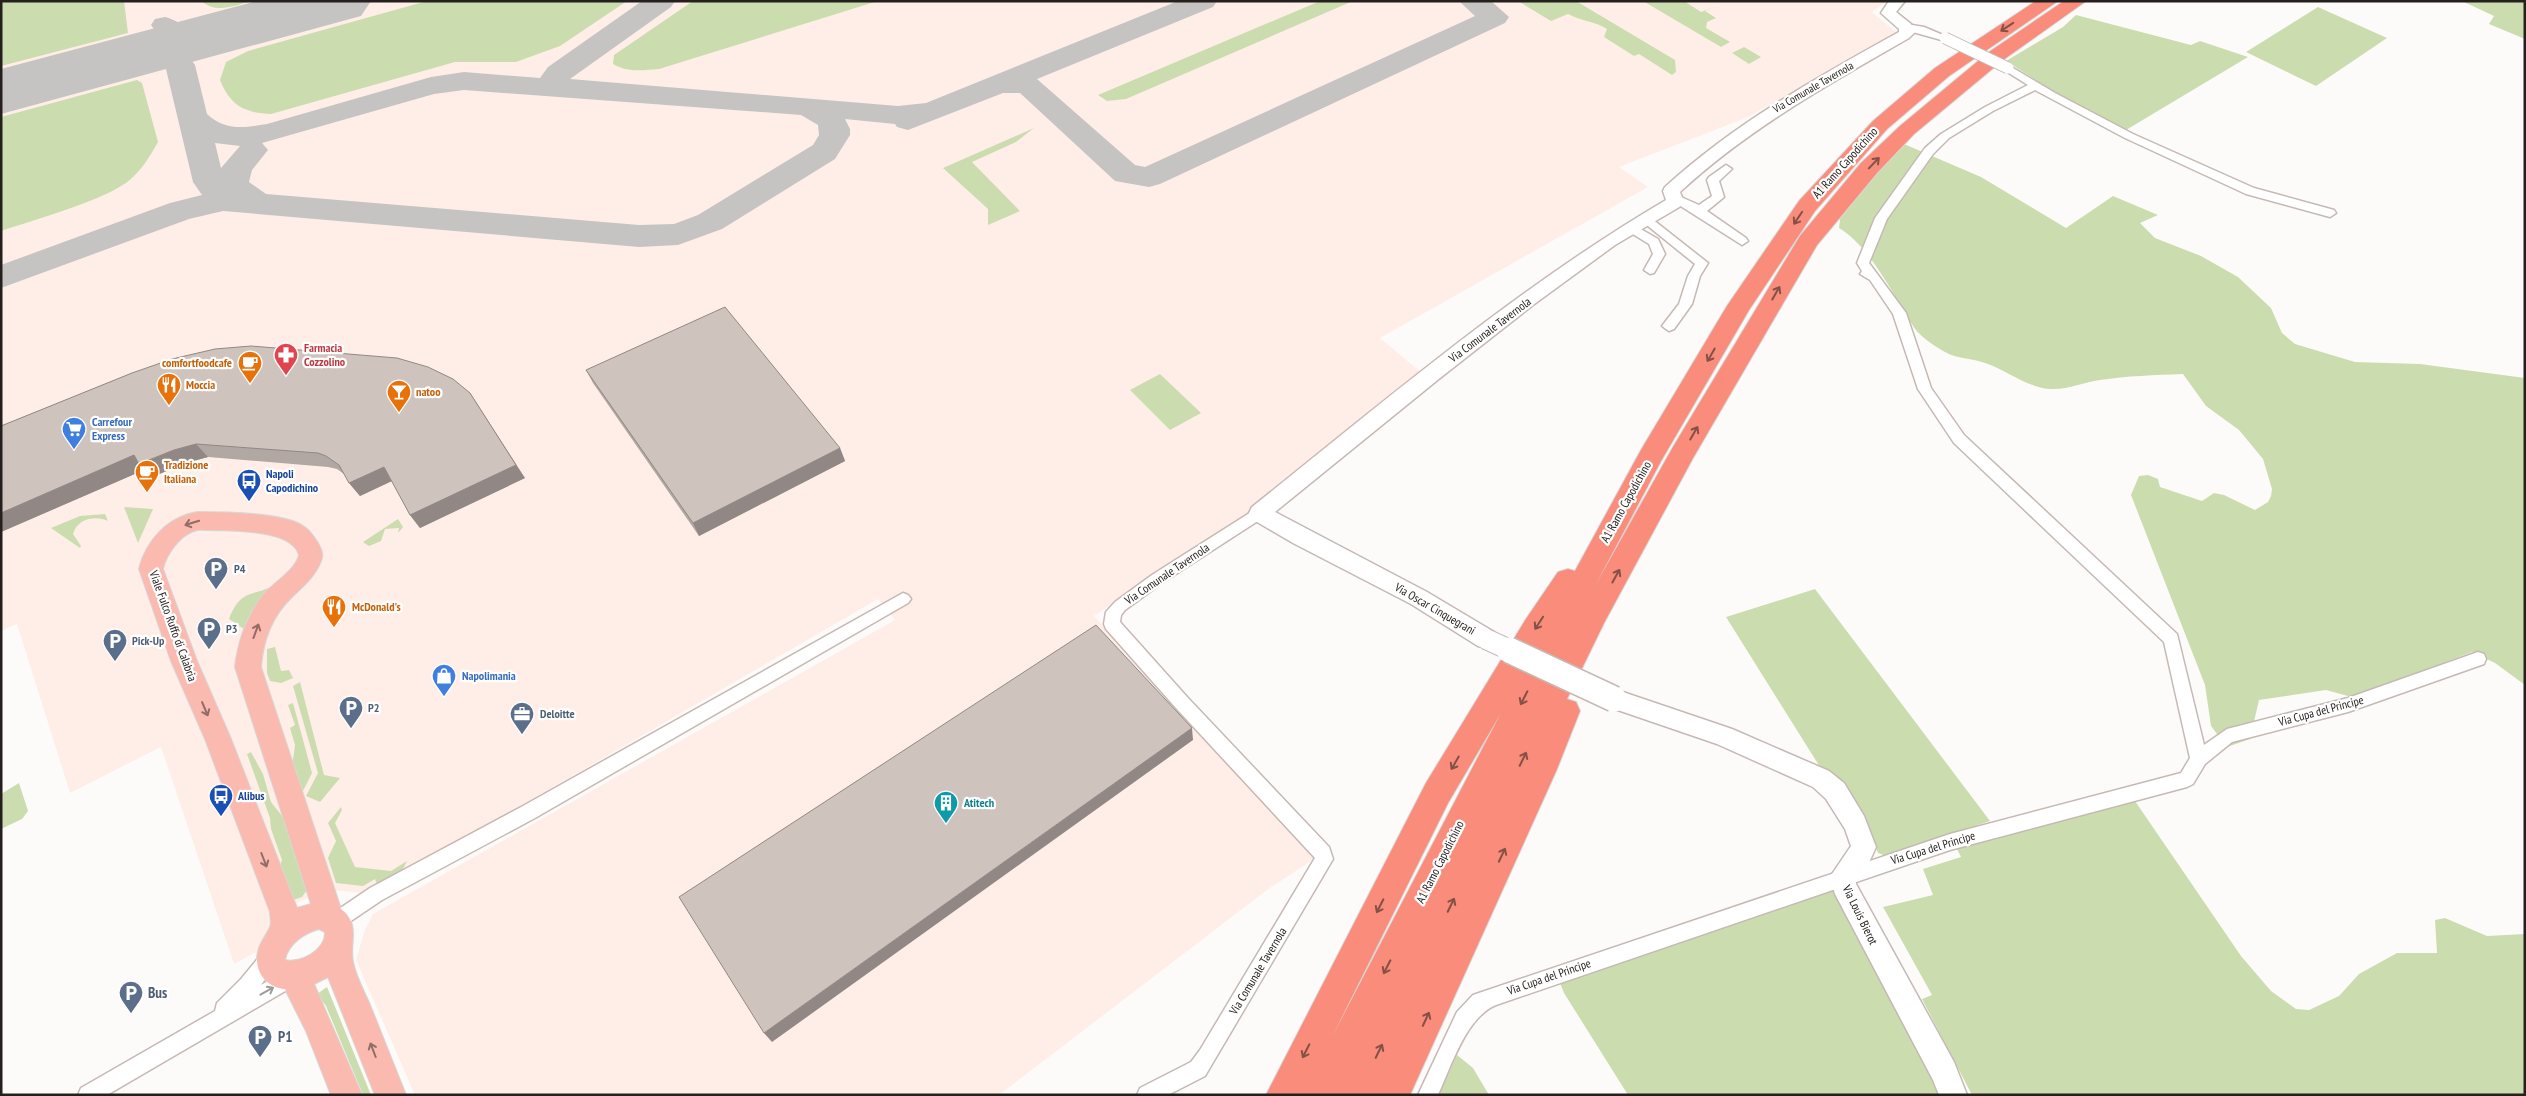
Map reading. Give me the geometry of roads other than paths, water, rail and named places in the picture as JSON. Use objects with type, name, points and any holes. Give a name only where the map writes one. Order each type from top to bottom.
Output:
[{"type":"highway","name":"A1 Ramo Capodichino","points":[[1321,1095],[1602,545],[1650,458],[1739,306],[1807,206],[1880,125],[1942,72],[2049,1]]},
{"type":"highway","name":"A1 Ramo Capodichino","points":[[1358,1095],[1592,618],[1682,454],[1808,241],[1869,168],[1907,130],[1996,56],[2078,1]]},
{"type":"highway","points":[[1284,1095],[1437,793],[1536,627],[1568,579],[1602,545]]},
{"type":"highway","points":[[1391,1095],[1542,768],[1584,662],[1592,618]]},
{"type":"main road","name":"Viale Fulco Ruffo di Calabria","points":[[286,928],[284,912],[218,739],[184,661],[151,569],[154,558],[166,542],[191,522],[206,521],[284,528],[299,536],[310,552],[310,561],[306,567],[277,595],[263,615],[252,640],[248,667],[334,928],[342,974],[391,1095]]},
{"type":"main road","points":[[308,916],[334,928],[332,955],[314,970],[294,976],[277,972],[272,966],[270,957],[275,942],[286,928],[308,916]]},
{"type":"main road","points":[[294,976],[318,1022],[347,1095]]},
{"type":"street","points":[[1898,1],[1889,9],[1888,13],[1906,27],[1920,29],[1945,38],[2008,68],[2051,95],[2129,136],[2250,191],[2330,214]]},
{"type":"street","name":"Via Comunale Tavernola","points":[[1147,1095],[1198,1069],[1207,1057],[1324,859],[1323,853],[1115,629],[1112,618],[1120,606],[1157,579],[1259,513],[1433,373],[1609,241],[1675,202],[1671,191],[1684,178],[1761,117],[1904,35],[1907,32],[1906,27]]},
{"type":"street","points":[[2037,85],[1989,109],[1945,136],[1928,151],[1881,218],[1863,263],[1899,312],[1925,389],[1959,438],[2170,639],[2199,759]]},
{"type":"street","points":[[1698,211],[1718,197],[1713,180],[1726,169]]},
{"type":"street","points":[[1674,198],[1687,203],[1742,241]]},
{"type":"street","points":[[1647,219],[1702,263],[1691,277],[1689,296],[1680,313],[1668,326]]},
{"type":"street","points":[[1632,228],[1654,242],[1659,254],[1650,270]]},
{"type":"street","name":"Via Oscar Cinquegrani","points":[[1259,513],[1300,537],[1419,598],[1486,639],[1614,698]]},
{"type":"street","points":[[334,928],[376,894],[529,812],[904,599]]},
{"type":"street","name":"Via Cupa del Principe","points":[[1428,1095],[1464,1019],[1480,1002],[1950,842],[2186,779],[2199,759],[2227,736],[2348,705],[2478,659]]},
{"type":"street","name":"Via Louis Bierot","points":[[1614,698],[1724,736],[1821,779],[1835,791],[1856,824],[1864,847],[1858,860],[1843,877],[1844,886],[1944,1072],[1953,1095]]},
{"type":"street","points":[[211,1023],[248,986],[270,957]]},
{"type":"street","points":[[88,1095],[294,976]]},
{"type":"place","name":"Farmacia Cozzolino","points":[[286,376]]},
{"type":"place","name":"comfortfoodcafe","points":[[250,384]]},
{"type":"place","name":"Moccia","points":[[169,406]]},
{"type":"place","name":"natoo","points":[[399,413]]},
{"type":"place","name":"Carrefour Express","points":[[74,450]]},
{"type":"place","name":"Tradizione Italiana","points":[[147,493]]},
{"type":"place","name":"Napoli Capodichino","points":[[249,502]]},
{"type":"place","name":"P4","points":[[216,590]]},
{"type":"place","name":"McDonald's","points":[[334,628]]},
{"type":"place","name":"P3","points":[[209,650]]},
{"type":"place","name":"Pick-Up","points":[[115,662]]},
{"type":"place","name":"Napolimania","points":[[444,697]]},
{"type":"place","name":"P2","points":[[351,729]]},
{"type":"place","name":"Deloitte","points":[[522,735]]},
{"type":"place","name":"Alibus","points":[[221,817]]},
{"type":"place","name":"Atitech","points":[[946,824]]},
{"type":"place","name":"Bus","points":[[131,1014]]},
{"type":"place","name":"P1","points":[[260,1058]]}]
